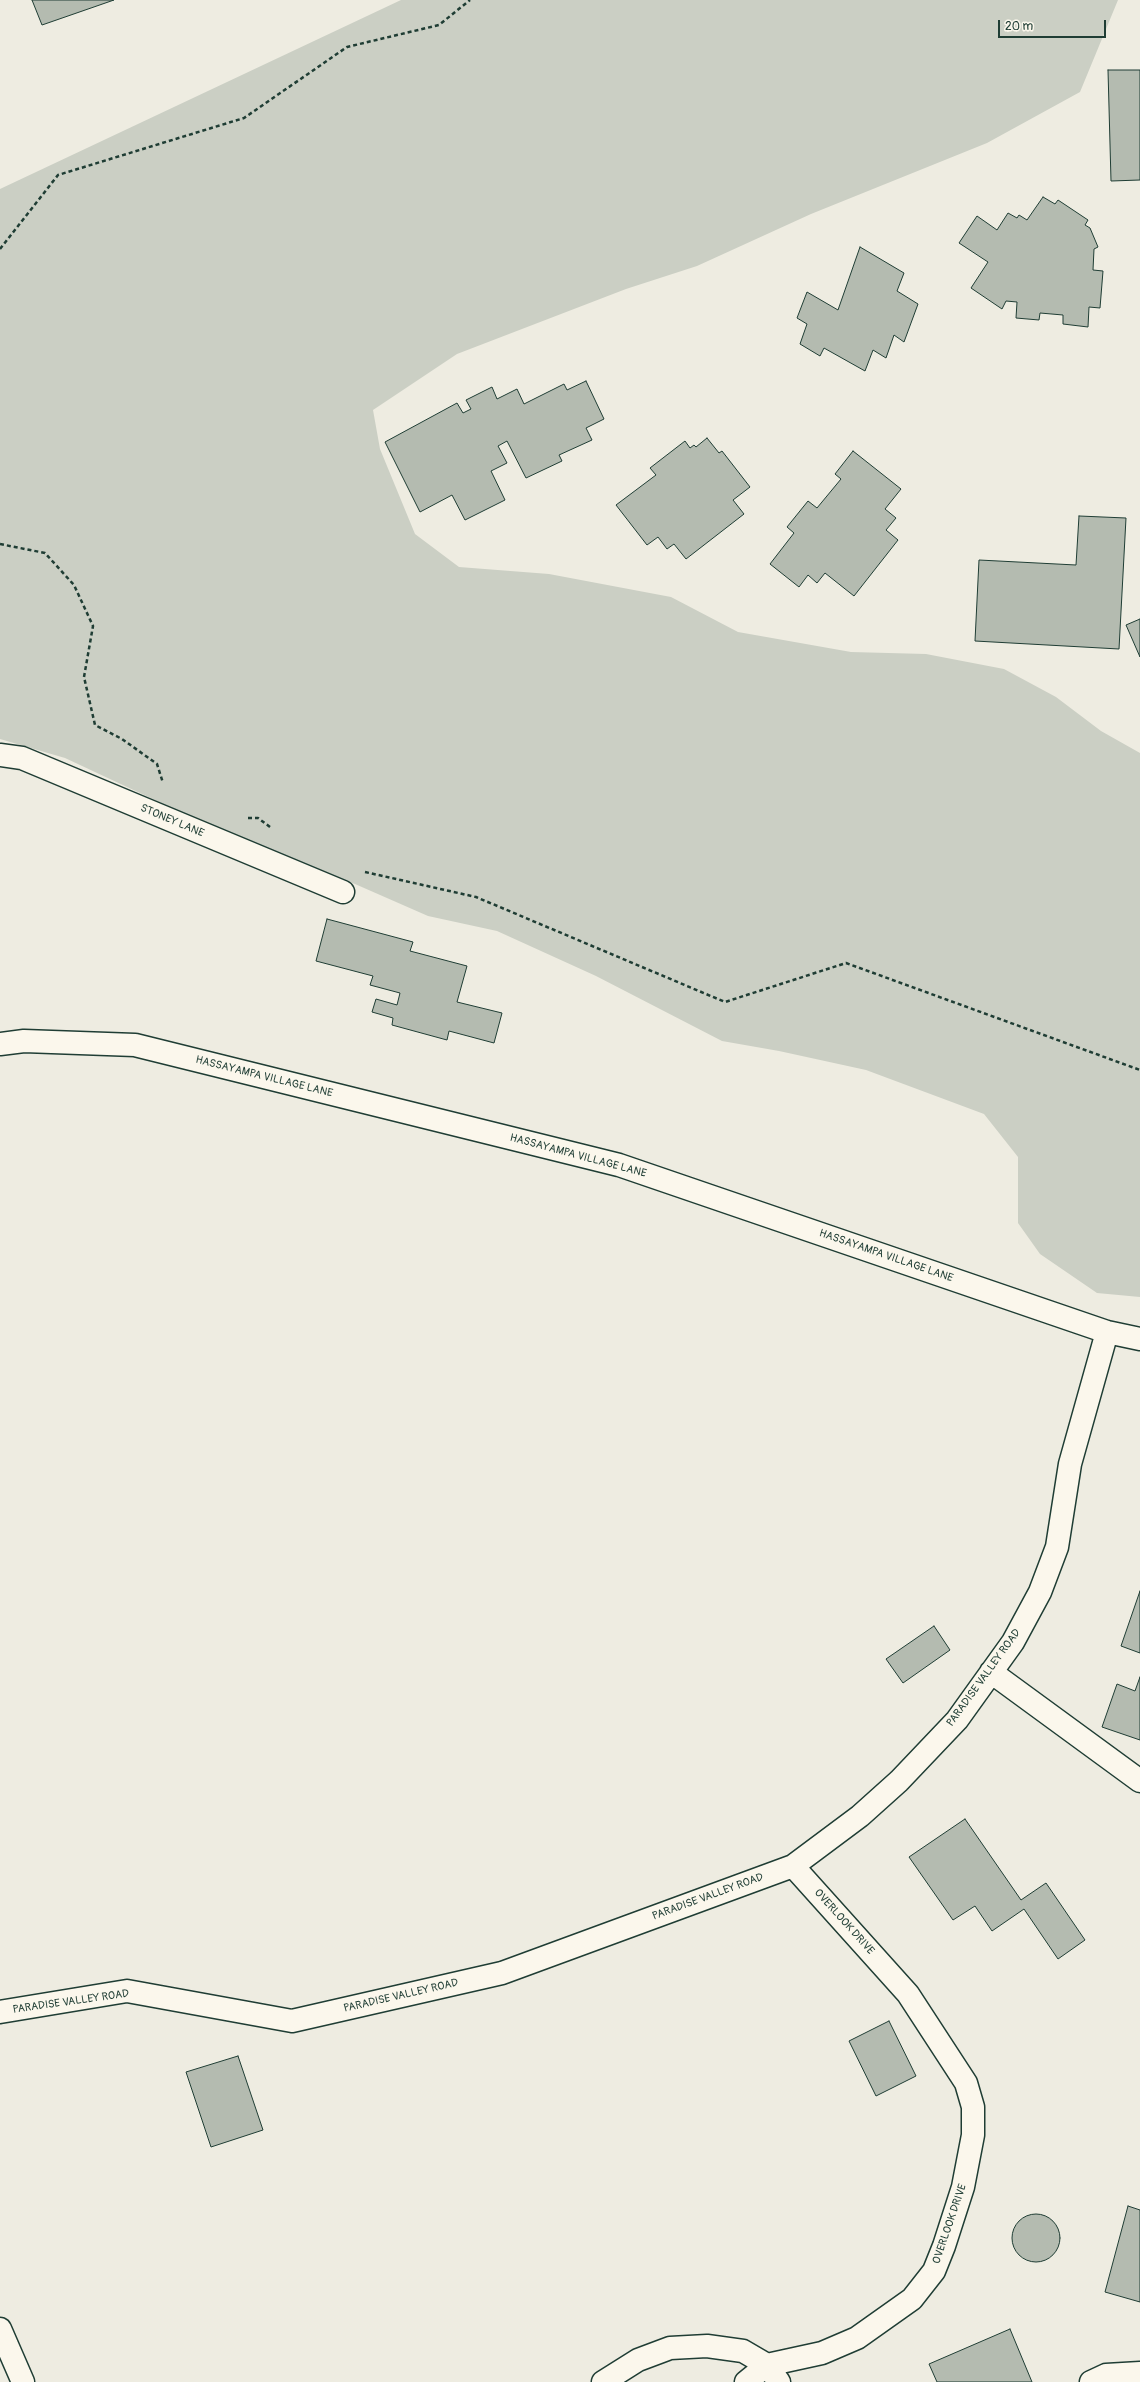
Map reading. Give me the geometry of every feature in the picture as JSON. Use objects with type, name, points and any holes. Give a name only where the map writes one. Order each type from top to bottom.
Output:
[{"type":"street","name":"STONEY LANE","points":[[0,755],[22,758],[343,892]]},
{"type":"street","name":"HASSAYAMPA VILLAGE LANE","points":[[0,1044],[24,1041],[135,1045],[619,1165],[1107,1332],[1140,1339]]},
{"type":"street","name":"PARADISE VALLEY ROAD","points":[[0,2012],[127,1991],[292,2020],[502,1973],[793,1866],[860,1816],[899,1781],[957,1720],[1013,1642],[1040,1592],[1057,1547],[1070,1464],[1107,1332]]},
{"type":"street","points":[[991,1672],[1068,1726],[1140,1781]]},
{"type":"street","name":"OVERLOOK DRIVE","points":[[773,2373],[856,2338],[912,2299],[934,2271],[944,2246],[963,2187],[973,2135],[973,2107],[966,2084],[908,1994],[793,1866]]},
{"type":"street","points":[[0,2329],[23,2382]]},
{"type":"street","points":[[603,2382],[638,2360],[670,2348],[707,2346],[743,2351],[773,2373]]},
{"type":"street","points":[[746,2382],[773,2373]]},
{"type":"street","points":[[1091,2382],[1106,2375],[1140,2373]]},
{"type":"path","points":[[0,249],[58,175],[244,118],[347,47],[439,25],[470,0]]},
{"type":"path","points":[[0,544],[45,553],[74,585],[93,626],[84,677],[95,725],[122,739],[157,764],[164,786]]},
{"type":"path","points":[[244,818],[258,818],[274,830]]},
{"type":"path","points":[[362,872],[390,876],[437,889],[476,896],[725,1002],[846,963],[1140,1070]]},
{"type":"shaded area","points":[[401,0],[1118,0],[1080,92],[987,143],[811,214],[697,266],[626,289],[457,354],[373,410],[380,449],[415,534],[459,567],[549,574],[671,597],[738,632],[851,652],[926,654],[1004,669],[1056,697],[1101,731],[1140,753],[1140,1297],[1097,1293],[1040,1254],[1018,1223],[1018,1157],[984,1114],[866,1070],[779,1051],[722,1041],[596,976],[497,931],[428,916],[355,884],[262,850],[65,758],[0,739],[0,189]]},
{"type":"building","points":[[32,0],[114,0],[42,25]]},
{"type":"building","points":[[1108,70],[1140,70],[1140,180],[1111,181]]},
{"type":"building","points":[[1043,197],[1055,204],[1058,200],[1088,220],[1085,225],[1090,228],[1098,247],[1094,249],[1093,270],[1103,271],[1100,308],[1089,307],[1088,327],[1063,324],[1063,315],[1040,313],[1039,320],[1016,318],[1017,302],[1006,301],[1002,309],[971,288],[988,262],[959,243],[977,216],[997,230],[1008,213],[1017,218],[1019,215],[1027,220]]},
{"type":"building","points":[[860,247],[904,273],[897,291],[918,304],[904,342],[894,335],[886,358],[873,350],[865,371],[824,348],[820,356],[800,344],[807,324],[797,318],[807,292],[838,310]]},
{"type":"building","points":[[586,381],[604,419],[586,428],[592,440],[559,455],[562,461],[526,478],[507,441],[498,446],[507,463],[491,471],[505,500],[465,520],[452,495],[420,512],[385,442],[457,403],[463,413],[471,409],[466,400],[492,387],[497,399],[517,389],[524,404],[564,384],[567,390]]},
{"type":"building","points":[[707,438],[719,453],[722,451],[750,487],[733,500],[744,514],[686,559],[674,544],[667,549],[658,537],[647,545],[616,505],[656,475],[650,468],[685,441],[690,448],[694,445],[696,447]]},
{"type":"building","points":[[853,451],[901,489],[885,509],[896,518],[886,530],[898,540],[854,596],[825,573],[817,583],[808,575],[799,587],[770,564],[794,533],[787,527],[808,501],[817,508],[841,479],[835,474]]},
{"type":"building","points":[[1079,516],[1126,518],[1119,649],[975,641],[979,560],[1076,565]]},
{"type":"building","points":[[1140,619],[1140,657],[1126,625]]},
{"type":"building","points":[[327,919],[413,942],[410,951],[467,966],[457,1002],[502,1013],[494,1043],[449,1031],[447,1040],[392,1025],[393,1018],[372,1012],[376,999],[397,1005],[400,993],[370,985],[373,976],[316,961]]},
{"type":"building","points":[[1140,1591],[1140,1653],[1121,1646]]},
{"type":"building","points":[[934,1626],[950,1650],[903,1683],[886,1659]]},
{"type":"building","points":[[1140,1677],[1140,1740],[1102,1727],[1117,1684],[1135,1691]]},
{"type":"building","points":[[965,1819],[1021,1900],[1046,1883],[1085,1940],[1058,1959],[1024,1909],[992,1931],[975,1906],[953,1920],[909,1857]]},
{"type":"building","points":[[889,2021],[916,2076],[876,2096],[849,2041]]},
{"type":"building","points":[[238,2056],[263,2130],[211,2147],[186,2072]]},
{"type":"building","points":[[1128,2206],[1140,2210],[1140,2302],[1105,2292]]},
{"type":"building","points":[[1031,2214],[1041,2214],[1053,2221],[1060,2233],[1060,2243],[1053,2255],[1041,2262],[1031,2262],[1023,2258],[1016,2251],[1012,2243],[1012,2233],[1016,2225],[1023,2218]]},
{"type":"building","points":[[1010,2329],[1032,2382],[937,2382],[929,2364]]}]
